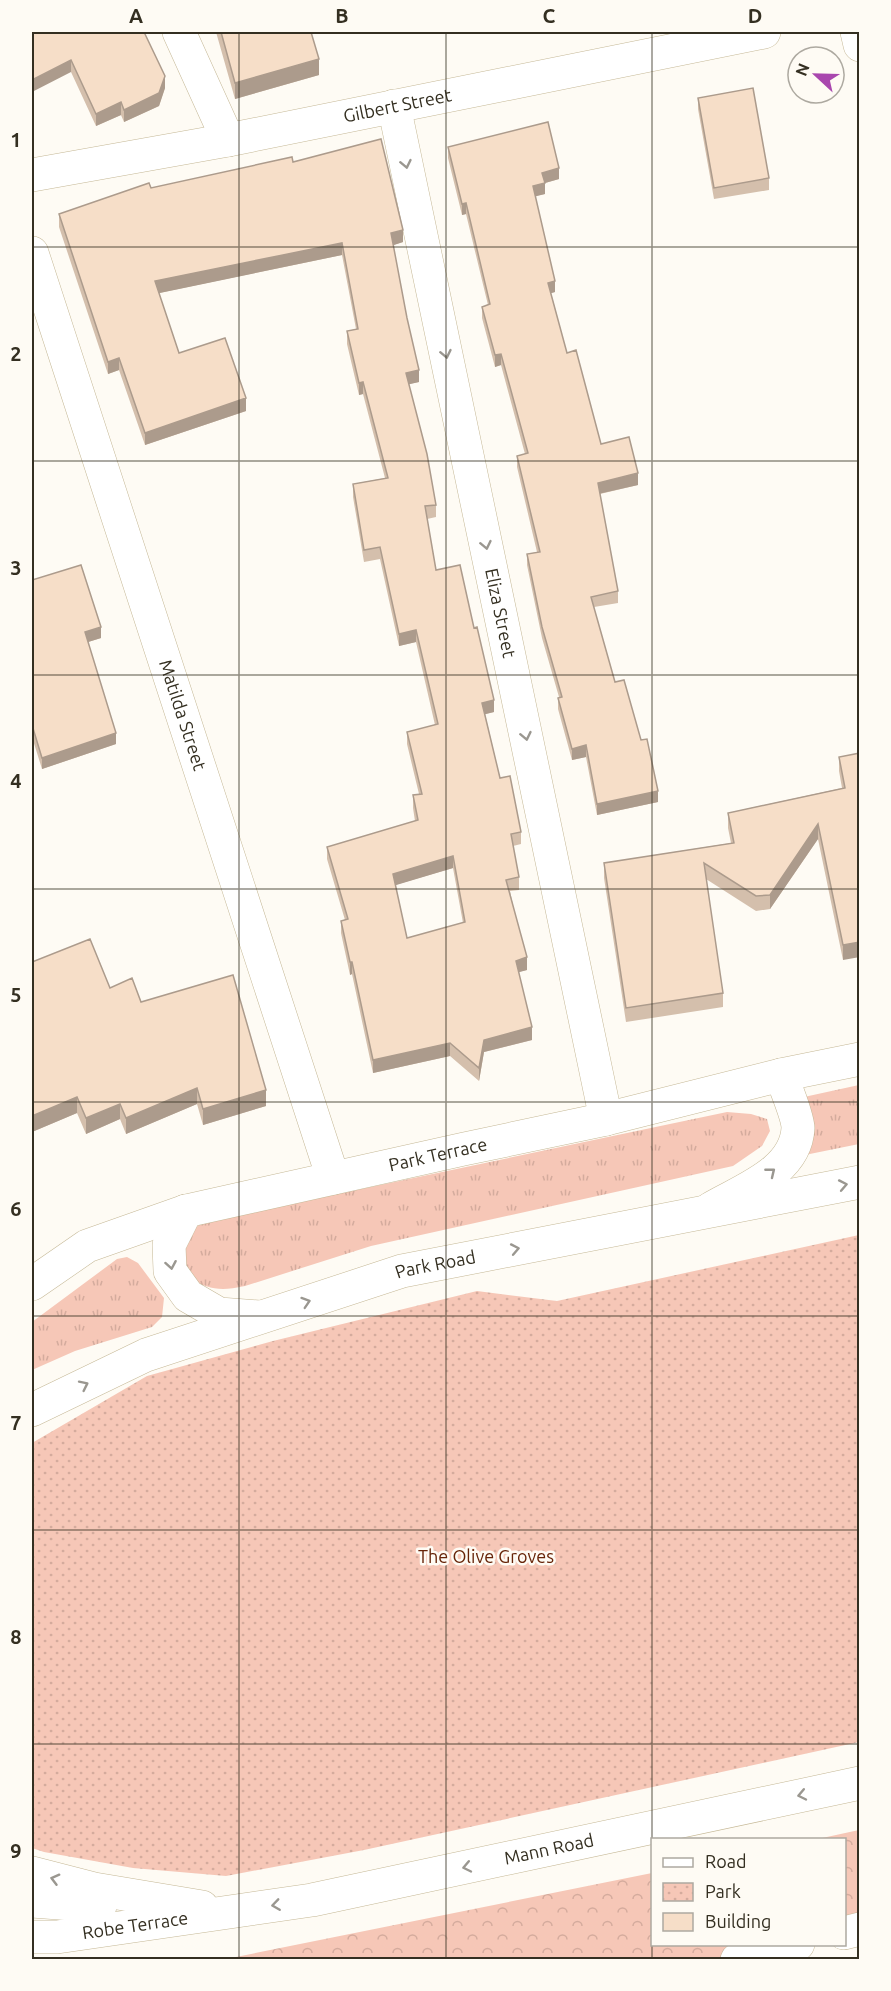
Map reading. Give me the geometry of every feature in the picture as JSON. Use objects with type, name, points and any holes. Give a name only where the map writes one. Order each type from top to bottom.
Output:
[{"type":"main road","points":[[179,32],[228,140]]},
{"type":"main road","name":"Gilbert Street","points":[[32,175],[228,140],[764,32]]},
{"type":"main road","points":[[856,32],[860,45]]},
{"type":"main road","name":"Eliza Street","points":[[394,106],[606,1119]]},
{"type":"main road","name":"Matilda Street","points":[[32,253],[333,1178]]},
{"type":"main road","name":"Park Terrace","points":[[32,1284],[87,1246],[186,1211],[606,1119],[781,1075],[860,1059]]},
{"type":"main road","points":[[703,1212],[772,1174],[792,1151],[798,1126],[781,1075]]},
{"type":"main road","name":"Park Road","points":[[32,1410],[146,1355],[402,1271],[860,1182]]},
{"type":"main road","points":[[186,1211],[169,1245],[170,1271],[188,1296],[219,1314],[259,1317]]},
{"type":"main road","name":"Mann Road","points":[[236,1911],[312,1900],[860,1783]]},
{"type":"main road","points":[[32,1873],[93,1889],[236,1911]]},
{"type":"main road","points":[[32,1901],[174,1911],[236,1911]]},
{"type":"main road","name":"Robe Terrace","points":[[32,1937],[57,1937],[236,1911]]},
{"type":"main road","points":[[737,1959],[790,1946]]},
{"type":"green space","points":[[859,1085],[859,1144],[795,1157],[804,1097]]},
{"type":"green space","points":[[727,1112],[751,1114],[767,1119],[770,1131],[762,1146],[733,1166],[371,1246],[245,1286],[228,1289],[215,1288],[186,1278],[181,1242],[188,1232],[204,1222]]},
{"type":"green space","name":"The Olive Groves","points":[[859,1235],[859,1742],[364,1850],[226,1876],[133,1868],[32,1848],[32,1443],[147,1376],[273,1341],[477,1291],[557,1301]]},
{"type":"green space","points":[[127,1257],[138,1263],[164,1298],[162,1317],[152,1327],[75,1351],[32,1370],[32,1322],[117,1259]]},
{"type":"green space","points":[[859,1830],[859,1929],[846,1933],[846,1838],[822,1838]]},
{"type":"green space","points":[[651,1873],[651,1946],[794,1946],[737,1960],[221,1960]]},
{"type":"building","points":[[32,32],[144,32],[165,76],[159,93],[124,110],[121,102],[96,114],[71,60],[32,80]]},
{"type":"building","points":[[221,32],[311,32],[319,59],[235,83]]},
{"type":"building","points":[[753,88],[769,178],[714,188],[698,98]]},
{"type":"building","points":[[548,122],[559,168],[542,173],[545,183],[533,186],[555,281],[548,283],[567,353],[576,350],[601,444],[629,437],[638,473],[598,483],[618,591],[591,597],[615,682],[624,680],[641,740],[647,739],[658,791],[597,804],[586,745],[572,749],[558,698],[562,697],[542,627],[527,554],[540,552],[517,456],[528,453],[501,354],[495,355],[482,307],[490,304],[466,203],[462,204],[448,147]]},
{"type":"building","points":[[381,139],[403,230],[391,233],[419,370],[406,373],[427,454],[436,505],[425,506],[436,570],[460,565],[474,628],[477,627],[494,700],[482,703],[500,778],[510,776],[521,832],[511,834],[519,877],[506,880],[527,957],[516,961],[532,1027],[484,1040],[479,1068],[450,1043],[373,1060],[341,921],[348,919],[327,847],[418,820],[413,795],[422,794],[407,732],[438,724],[416,630],[399,634],[380,547],[364,550],[353,484],[388,478],[363,382],[359,383],[347,331],[358,329],[342,243],[155,281],[179,353],[225,338],[246,398],[145,433],[119,358],[108,362],[59,214],[149,183],[151,188],[292,157],[293,162]],"holes":[[[453,856],[465,922],[407,938],[393,874]]]},
{"type":"building","points":[[81,565],[101,627],[85,632],[116,733],[42,758],[32,725],[32,580]]},
{"type":"building","points":[[860,753],[860,942],[843,945],[818,824],[770,895],[756,896],[704,863],[723,993],[626,1008],[604,863],[734,843],[728,813],[845,788],[839,757]]},
{"type":"building","points":[[90,939],[110,988],[132,978],[141,1002],[233,975],[266,1090],[203,1109],[197,1088],[126,1118],[120,1104],[86,1118],[77,1097],[32,1116],[32,962]]}]
